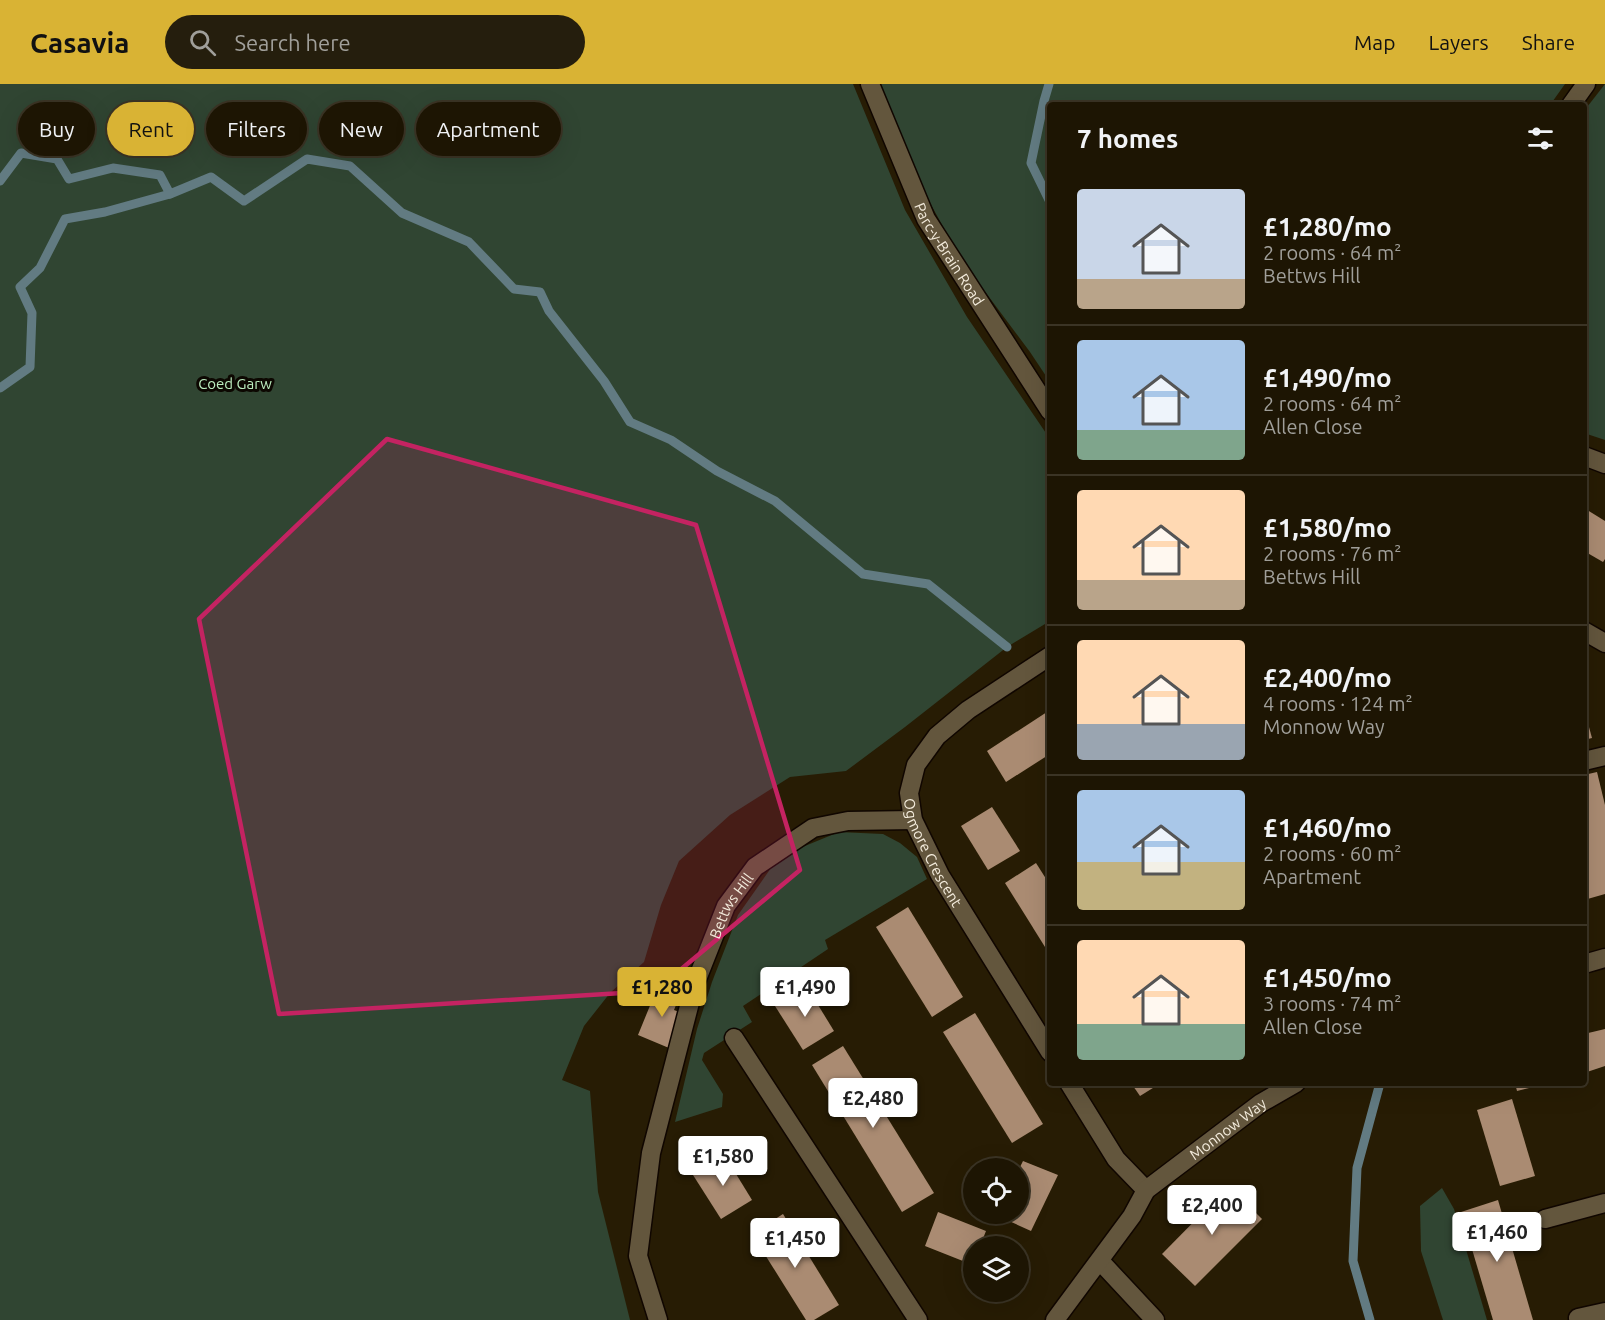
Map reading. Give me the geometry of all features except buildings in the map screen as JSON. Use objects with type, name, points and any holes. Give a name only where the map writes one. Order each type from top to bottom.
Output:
[{"type":"street","name":"Parc-y-Brain Road","points":[[870,84],[926,219],[1047,406]]},
{"type":"street","points":[[1573,102],[1586,84]]},
{"type":"street","points":[[1587,457],[1605,464]]},
{"type":"street","points":[[1587,634],[1605,644]]},
{"type":"street","name":"Ogmore Crescent","points":[[1047,658],[968,710],[938,736],[916,765],[909,793],[913,820],[940,875],[1047,1047]]},
{"type":"street","points":[[1587,760],[1605,756]]},
{"type":"street","name":"Bettws Hill","points":[[658,1320],[638,1256],[651,1153],[694,987],[726,906],[755,867],[813,828],[848,821],[913,820]]},
{"type":"street","points":[[1587,963],[1605,958]]},
{"type":"street","points":[[734,1038],[918,1320]]},
{"type":"street","points":[[1071,1086],[1116,1159],[1146,1190]]},
{"type":"street","name":"Monnow Way","points":[[1054,1320],[1132,1216],[1146,1190],[1260,1103],[1291,1086]]},
{"type":"street","points":[[1545,1219],[1605,1203]]},
{"type":"street","points":[[1100,1261],[1155,1320]]},
{"type":"street","points":[[1578,1318],[1605,1312]]},
{"type":"highlighted area","points":[[387,439],[696,525],[800,870],[655,991],[279,1014],[199,619]]},
{"type":"green space","name":"Coed Garw","points":[[0,84],[853,84],[905,210],[967,317],[1047,435],[1047,623],[1007,647],[846,771],[790,777],[730,815],[679,861],[661,905],[644,962],[610,993],[584,1026],[562,1080],[590,1091],[598,1192],[630,1320],[0,1320]]},
{"type":"green space","points":[[876,84],[1565,84],[1552,102],[1047,102],[1047,378],[960,258],[910,166]]},
{"type":"green space","points":[[1605,84],[1605,440],[1587,434],[1587,107]]},
{"type":"green space","points":[[839,832],[883,834],[900,843],[917,857],[927,879],[825,940],[828,949],[743,1006],[752,1022],[704,1053],[702,1060],[723,1094],[722,1107],[675,1122],[697,1029],[738,915],[771,868],[800,848]]},
{"type":"green space","points":[[1442,1188],[1454,1209],[1487,1320],[1443,1320],[1421,1251],[1420,1206]]},
{"type":"waterway","points":[[1047,196],[1031,163],[1049,84]]},
{"type":"waterway","points":[[0,181],[21,153],[57,159],[69,179],[113,168],[160,175],[170,194],[211,177],[244,201],[307,159],[350,166],[402,213],[469,242],[514,289],[540,292],[549,311],[604,381],[630,422],[671,440],[717,471],[775,501],[863,574],[928,584],[1007,647]]},
{"type":"waterway","points":[[0,388],[30,367],[32,313],[20,287],[40,268],[65,219],[105,212],[170,194]]},
{"type":"waterway","points":[[1370,1320],[1353,1261],[1357,1168],[1379,1086]]}]
